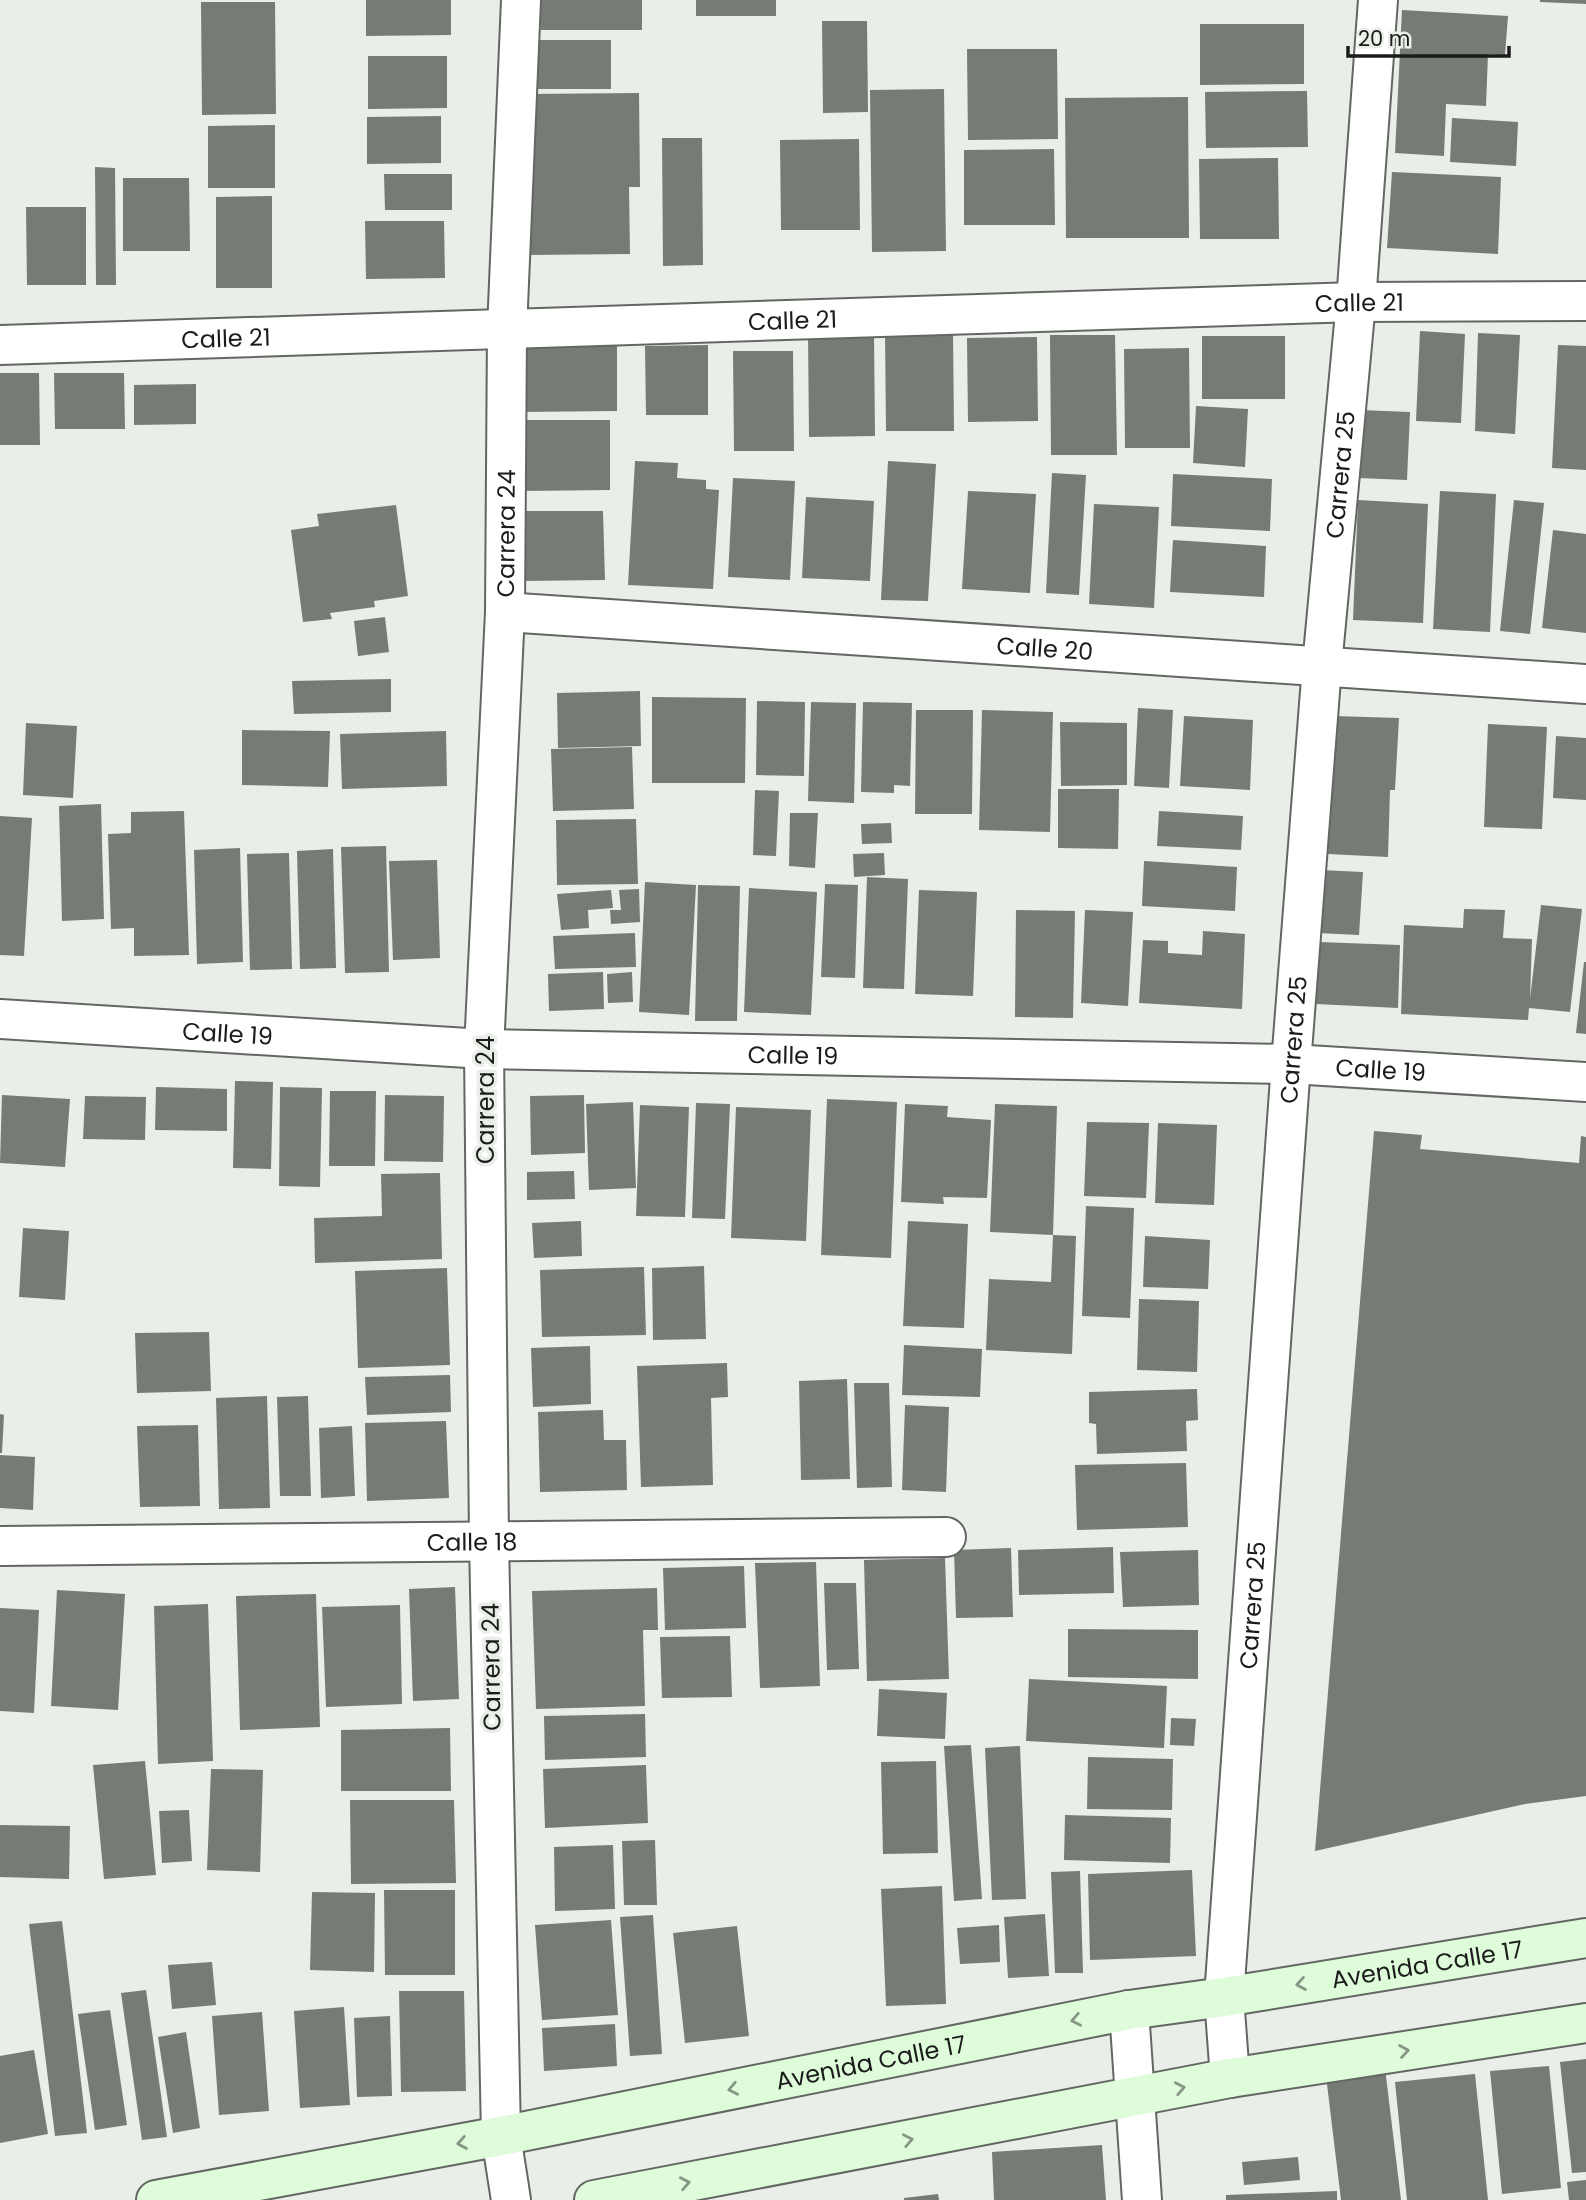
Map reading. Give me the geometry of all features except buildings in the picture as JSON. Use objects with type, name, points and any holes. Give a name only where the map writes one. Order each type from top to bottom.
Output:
[{"type":"main road","name":"Avenida Calle 17","points":[[156,2200],[501,2136],[1129,2010],[1586,1938]]},
{"type":"main road","points":[[594,2200],[1230,2078],[1586,2023]]},
{"type":"street","name":"Carrera 24","points":[[511,2200],[501,2136],[489,1540],[484,1049],[505,612],[507,330],[521,0]]},
{"type":"street","name":"Carrera 25","points":[[1230,2078],[1224,1997],[1291,1064],[1322,666],[1356,302],[1378,0]]},
{"type":"street","name":"Calle 21","points":[[0,345],[1356,302],[1586,302]]},
{"type":"street","name":"Calle 20","points":[[505,612],[1586,684]]},
{"type":"street","name":"Calle 19","points":[[0,1019],[484,1049],[1291,1064],[1586,1083]]},
{"type":"street","name":"Calle 18","points":[[0,1546],[946,1537]]},
{"type":"street","points":[[1129,2010],[1142,2200]]}]
